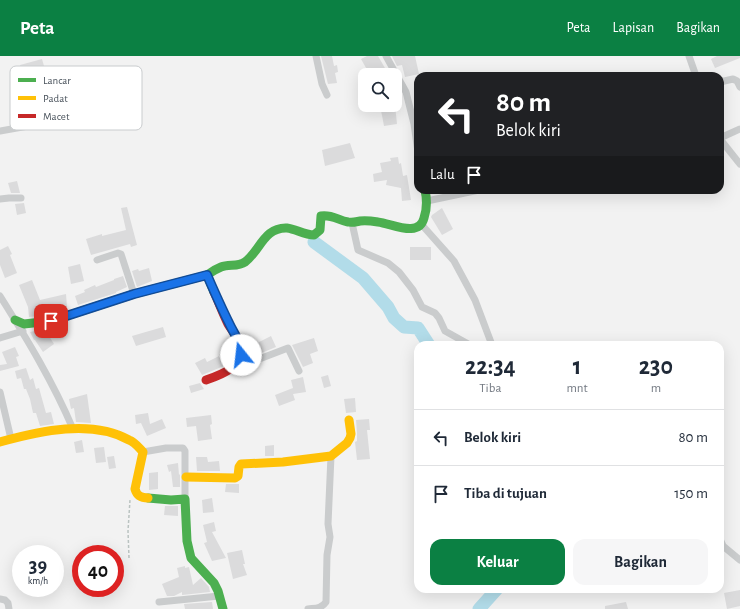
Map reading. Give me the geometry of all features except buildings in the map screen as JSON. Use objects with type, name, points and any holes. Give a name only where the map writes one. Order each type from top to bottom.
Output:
[{"type":"street","points":[[316,56],[322,84],[327,95]]},
{"type":"street","points":[[386,56],[406,92],[414,124]]},
{"type":"street","points":[[689,56],[695,72]]},
{"type":"street","points":[[724,81],[733,79],[740,87]]},
{"type":"street","points":[[0,131],[10,129]]},
{"type":"street","points":[[724,136],[740,129]]},
{"type":"street","points":[[724,143],[740,164]]},
{"type":"street","points":[[15,320],[24,324],[51,321],[134,294],[207,275],[219,268],[236,266],[249,259],[265,236],[273,231],[285,228],[294,229],[306,235],[314,235],[320,230],[320,218],[327,215],[352,223],[360,221],[376,221],[408,228],[418,228],[422,225],[427,201],[426,194]]},
{"type":"street","points":[[427,201],[460,194]]},
{"type":"street","points":[[0,199],[21,198]]},
{"type":"street","points":[[352,223],[358,250],[388,263],[410,285],[422,307],[435,313],[446,331],[463,341]]},
{"type":"street","points":[[422,225],[454,262],[475,300],[490,341]]},
{"type":"street","points":[[97,260],[118,253],[121,254],[134,294]]},
{"type":"street","points":[[206,380],[215,377],[238,363],[241,355],[241,347],[207,275]]},
{"type":"street","points":[[0,296],[23,331],[61,401],[73,429]]},
{"type":"street","points":[[0,338],[23,331]]},
{"type":"street","points":[[238,363],[249,363],[288,348],[299,371]]},
{"type":"street","points":[[0,392],[11,439]]},
{"type":"street","points":[[186,477],[235,478],[238,476],[240,465],[245,463],[283,462],[331,456],[347,443],[350,438],[351,434],[349,420]]},
{"type":"street","points":[[0,442],[42,432],[73,429],[94,429],[110,432],[138,444],[143,452],[135,489],[139,496],[143,498],[171,500],[185,499]]},
{"type":"street","points":[[143,452],[166,448],[183,448],[185,451],[187,541],[191,558],[214,583],[223,609]]},
{"type":"street","points":[[308,609],[319,608],[326,602],[327,561],[330,537],[328,524],[331,456]]},
{"type":"street","points":[[724,547],[740,560]]},
{"type":"street","points":[[159,602],[219,596]]},
{"type":"street","points":[[0,599],[5,600],[8,603],[9,609]]},
{"type":"path","points":[[129,558],[128,532],[130,498],[135,489]]},
{"type":"waterway","points":[[314,242],[363,278],[388,307],[394,318],[404,327],[418,328],[426,341]]},
{"type":"waterway","points":[[479,609],[493,593]]},
{"type":"traffic: fast","points":[[214,292],[207,275],[221,267],[245,262],[263,240],[273,231],[287,228],[314,235],[320,230],[321,216],[331,216],[349,222],[369,221],[384,223],[411,229],[421,224],[424,218],[426,194]]},
{"type":"traffic: fast","points":[[15,320],[24,324],[51,321],[134,294],[207,275]]},
{"type":"traffic: fast","points":[[148,498],[171,500],[185,499],[187,541],[191,558],[214,583],[223,609]]},
{"type":"traffic: slow","points":[[186,477],[235,478],[238,476],[239,467],[241,464],[283,462],[331,456],[347,443],[350,438],[351,434],[349,420]]},
{"type":"traffic: slow","points":[[0,442],[31,434],[65,429],[99,430],[114,434],[133,442],[143,452],[135,489],[140,496],[143,498],[148,498]]},
{"type":"traffic: jam","points":[[206,380],[231,369],[236,364],[241,353],[240,343],[228,324],[214,292]]},
{"type":"route","points":[[51,321],[134,294],[207,275],[229,325],[241,347],[241,355]]}]
